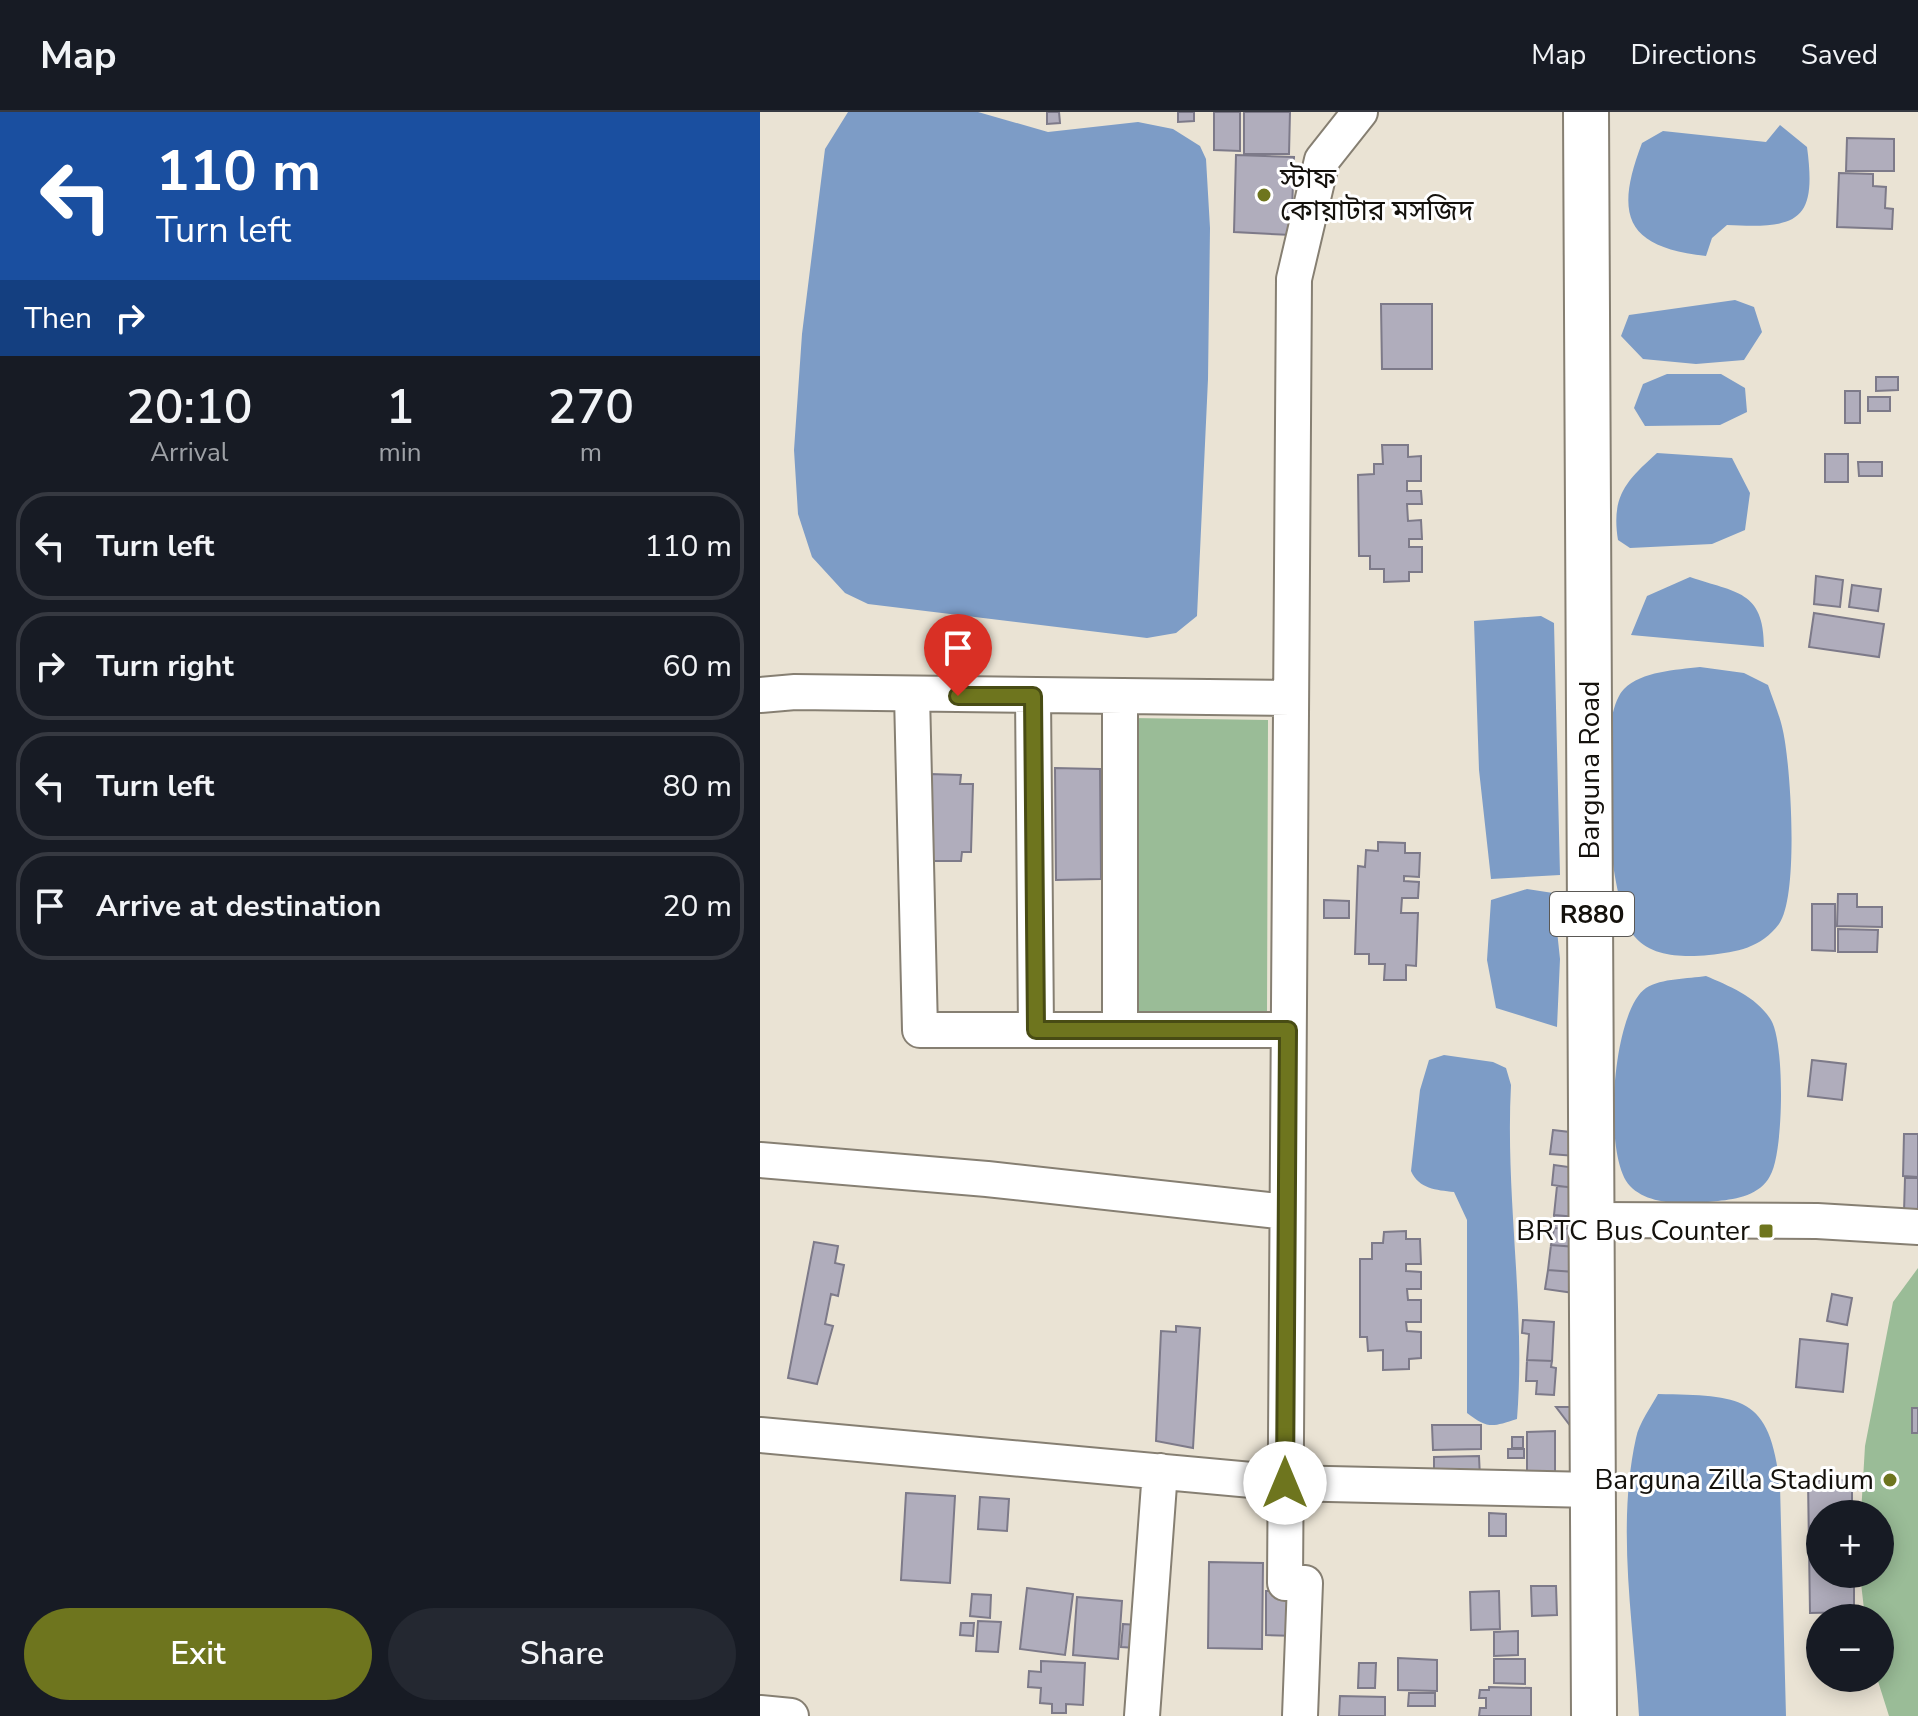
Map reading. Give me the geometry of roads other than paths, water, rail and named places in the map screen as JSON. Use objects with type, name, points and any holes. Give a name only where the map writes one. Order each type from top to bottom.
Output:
[{"type":"main road","name":"Barguna Road","points":[[1586,112],[1594,1716]]},
{"type":"street","points":[[1300,1716],[1305,1583],[1285,1583],[1294,279],[1322,160],[1360,112]]},
{"type":"street","points":[[760,695],[1290,698]]},
{"type":"street","points":[[912,695],[920,1030],[1288,1030]]},
{"type":"street","points":[[1033,696],[1036,1030]]},
{"type":"street","points":[[1120,697],[1120,1030]]},
{"type":"street","points":[[760,1160],[987,1179],[1286,1212]]},
{"type":"street","points":[[1592,1220],[1817,1221],[1918,1227]]},
{"type":"street","points":[[760,1435],[1285,1483],[1593,1490]]},
{"type":"street","points":[[1142,1716],[1160,1471]]},
{"type":"street","points":[[760,1713],[791,1716]]},
{"type":"water","points":[[848,112],[978,112],[1048,132],[1138,122],[1173,129],[1200,146],[1206,159],[1210,228],[1208,379],[1197,616],[1176,633],[1147,638],[868,604],[845,593],[812,557],[798,514],[794,450],[802,334],[825,149]]},
{"type":"water","points":[[1780,125],[1807,147],[1809,191],[1798,215],[1787,222],[1771,225],[1727,225],[1712,238],[1706,256],[1658,245],[1643,236],[1634,224],[1629,208],[1629,190],[1642,143],[1663,131],[1766,142]]},
{"type":"water","points":[[1735,300],[1754,307],[1762,332],[1744,360],[1696,364],[1643,359],[1621,336],[1629,315]]},
{"type":"water","points":[[1667,374],[1721,374],[1745,388],[1747,412],[1720,425],[1645,426],[1634,408],[1643,384]]},
{"type":"water","points":[[1657,453],[1732,458],[1750,493],[1745,530],[1712,544],[1630,548],[1618,540],[1617,512],[1623,490]]},
{"type":"water","points":[[1690,577],[1734,591],[1753,604],[1763,628],[1764,647],[1631,635],[1647,596]]},
{"type":"water","points":[[1541,616],[1554,623],[1560,875],[1491,879],[1479,770],[1474,621]]},
{"type":"water","points":[[1700,667],[1744,673],[1768,685],[1786,748],[1791,801],[1791,860],[1785,909],[1779,924],[1764,939],[1739,950],[1680,956],[1642,944],[1626,918],[1611,853],[1607,773],[1609,736],[1614,707],[1631,683],[1660,672]]},
{"type":"water","points":[[1527,889],[1553,893],[1560,959],[1557,1027],[1496,1008],[1487,960],[1491,900]]},
{"type":"water","points":[[1706,976],[1742,993],[1758,1005],[1771,1020],[1776,1032],[1781,1098],[1775,1164],[1760,1188],[1740,1197],[1696,1203],[1660,1201],[1638,1193],[1621,1170],[1614,1117],[1619,1053],[1634,1002],[1646,988],[1667,981]]},
{"type":"water","points":[[1444,1055],[1493,1062],[1506,1068],[1511,1085],[1519,1378],[1517,1419],[1496,1425],[1480,1422],[1467,1413],[1467,1220],[1454,1192],[1423,1185],[1411,1171],[1420,1090],[1429,1060]]},
{"type":"water","points":[[1658,1394],[1711,1396],[1730,1400],[1746,1406],[1759,1417],[1768,1433],[1780,1486],[1786,1716],[1639,1716],[1628,1577],[1627,1507],[1638,1432]]},
{"type":"place","name":"স্টাফ কোয়াটার মসজিদ","points":[[1264,195]]},
{"type":"place","name":"BRTC Bus Counter","points":[[1766,1231]]},
{"type":"place","name":"Barguna Zilla Stadium","points":[[1890,1480]]}]
